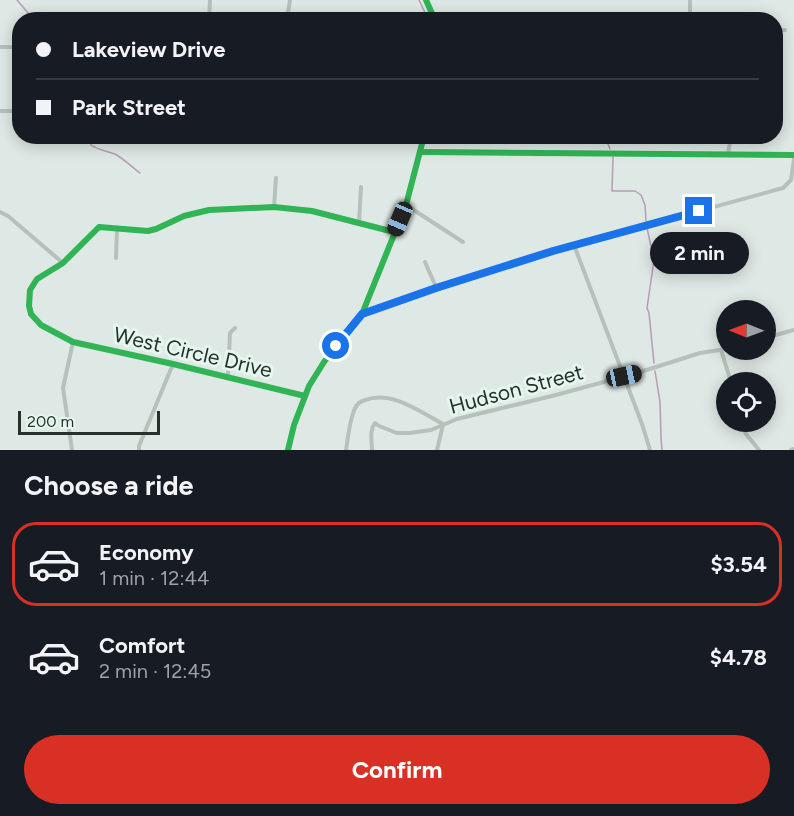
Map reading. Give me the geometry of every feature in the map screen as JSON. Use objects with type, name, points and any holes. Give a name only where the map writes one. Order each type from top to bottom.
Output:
[{"type":"street","points":[[288,450],[294,425],[309,386],[324,362],[362,314],[406,205],[422,144]]},
{"type":"street","points":[[728,154],[730,144]]},
{"type":"street","points":[[362,314],[436,288],[574,245],[783,188],[791,180],[794,157],[728,154],[421,152]]},
{"type":"street","points":[[274,207],[276,178]]},
{"type":"street","points":[[359,223],[361,187]]},
{"type":"street","points":[[406,205],[464,242]]},
{"type":"street","points":[[116,258],[117,229],[148,231],[184,216],[209,210],[274,207],[312,211],[394,232]]},
{"type":"street","points":[[0,212],[8,216],[63,263]]},
{"type":"street","name":"West Circle Drive","points":[[117,229],[99,227],[63,263],[37,279],[30,290],[29,306],[31,314],[41,325],[73,342],[305,396]]},
{"type":"street","points":[[574,245],[650,450]]},
{"type":"street","points":[[425,262],[436,288]]},
{"type":"street","points":[[228,377],[230,333],[235,328]]},
{"type":"street","points":[[776,335],[794,330]]},
{"type":"street","points":[[72,450],[63,388],[73,342]]},
{"type":"street","name":"Hudson Street","points":[[437,450],[443,424],[457,419],[552,396],[700,353],[716,351]]},
{"type":"street","points":[[139,450],[173,364]]},
{"type":"street","points":[[346,450],[354,410],[359,402],[372,397],[401,402],[443,424]]},
{"type":"street","points":[[372,450],[372,427],[375,423],[397,433],[431,430],[443,424]]},
{"type":"street","points":[[745,432],[759,450]]},
{"type":"shaded area","points":[[685,255],[698,258],[693,272],[690,268],[692,273],[680,268],[680,258]]},
{"type":"waterway","points":[[17,0],[27,12]]},
{"type":"waterway","points":[[419,0],[425,12]]},
{"type":"waterway","points":[[91,144],[115,154],[140,173]]},
{"type":"waterway","points":[[608,144],[610,149]]},
{"type":"waterway","points":[[613,157],[612,191],[635,191],[641,195],[645,205],[646,221]]},
{"type":"waterway","points":[[647,228],[654,260],[647,308],[654,363]]},
{"type":"waterway","points":[[655,371],[660,402],[662,450]]},
{"type":"traffic: fast","points":[[426,0],[431,12]]},
{"type":"traffic: fast","points":[[288,450],[294,425],[309,386],[324,362],[362,314],[406,205],[422,144]]},
{"type":"traffic: fast","points":[[421,152],[794,155]]},
{"type":"traffic: fast","points":[[305,396],[73,342],[41,325],[31,314],[30,290],[37,279],[63,263],[99,227],[148,231],[184,216],[209,210],[274,207],[312,211],[394,232]]},
{"type":"route","points":[[336,346],[362,314],[553,251],[699,211]]}]
